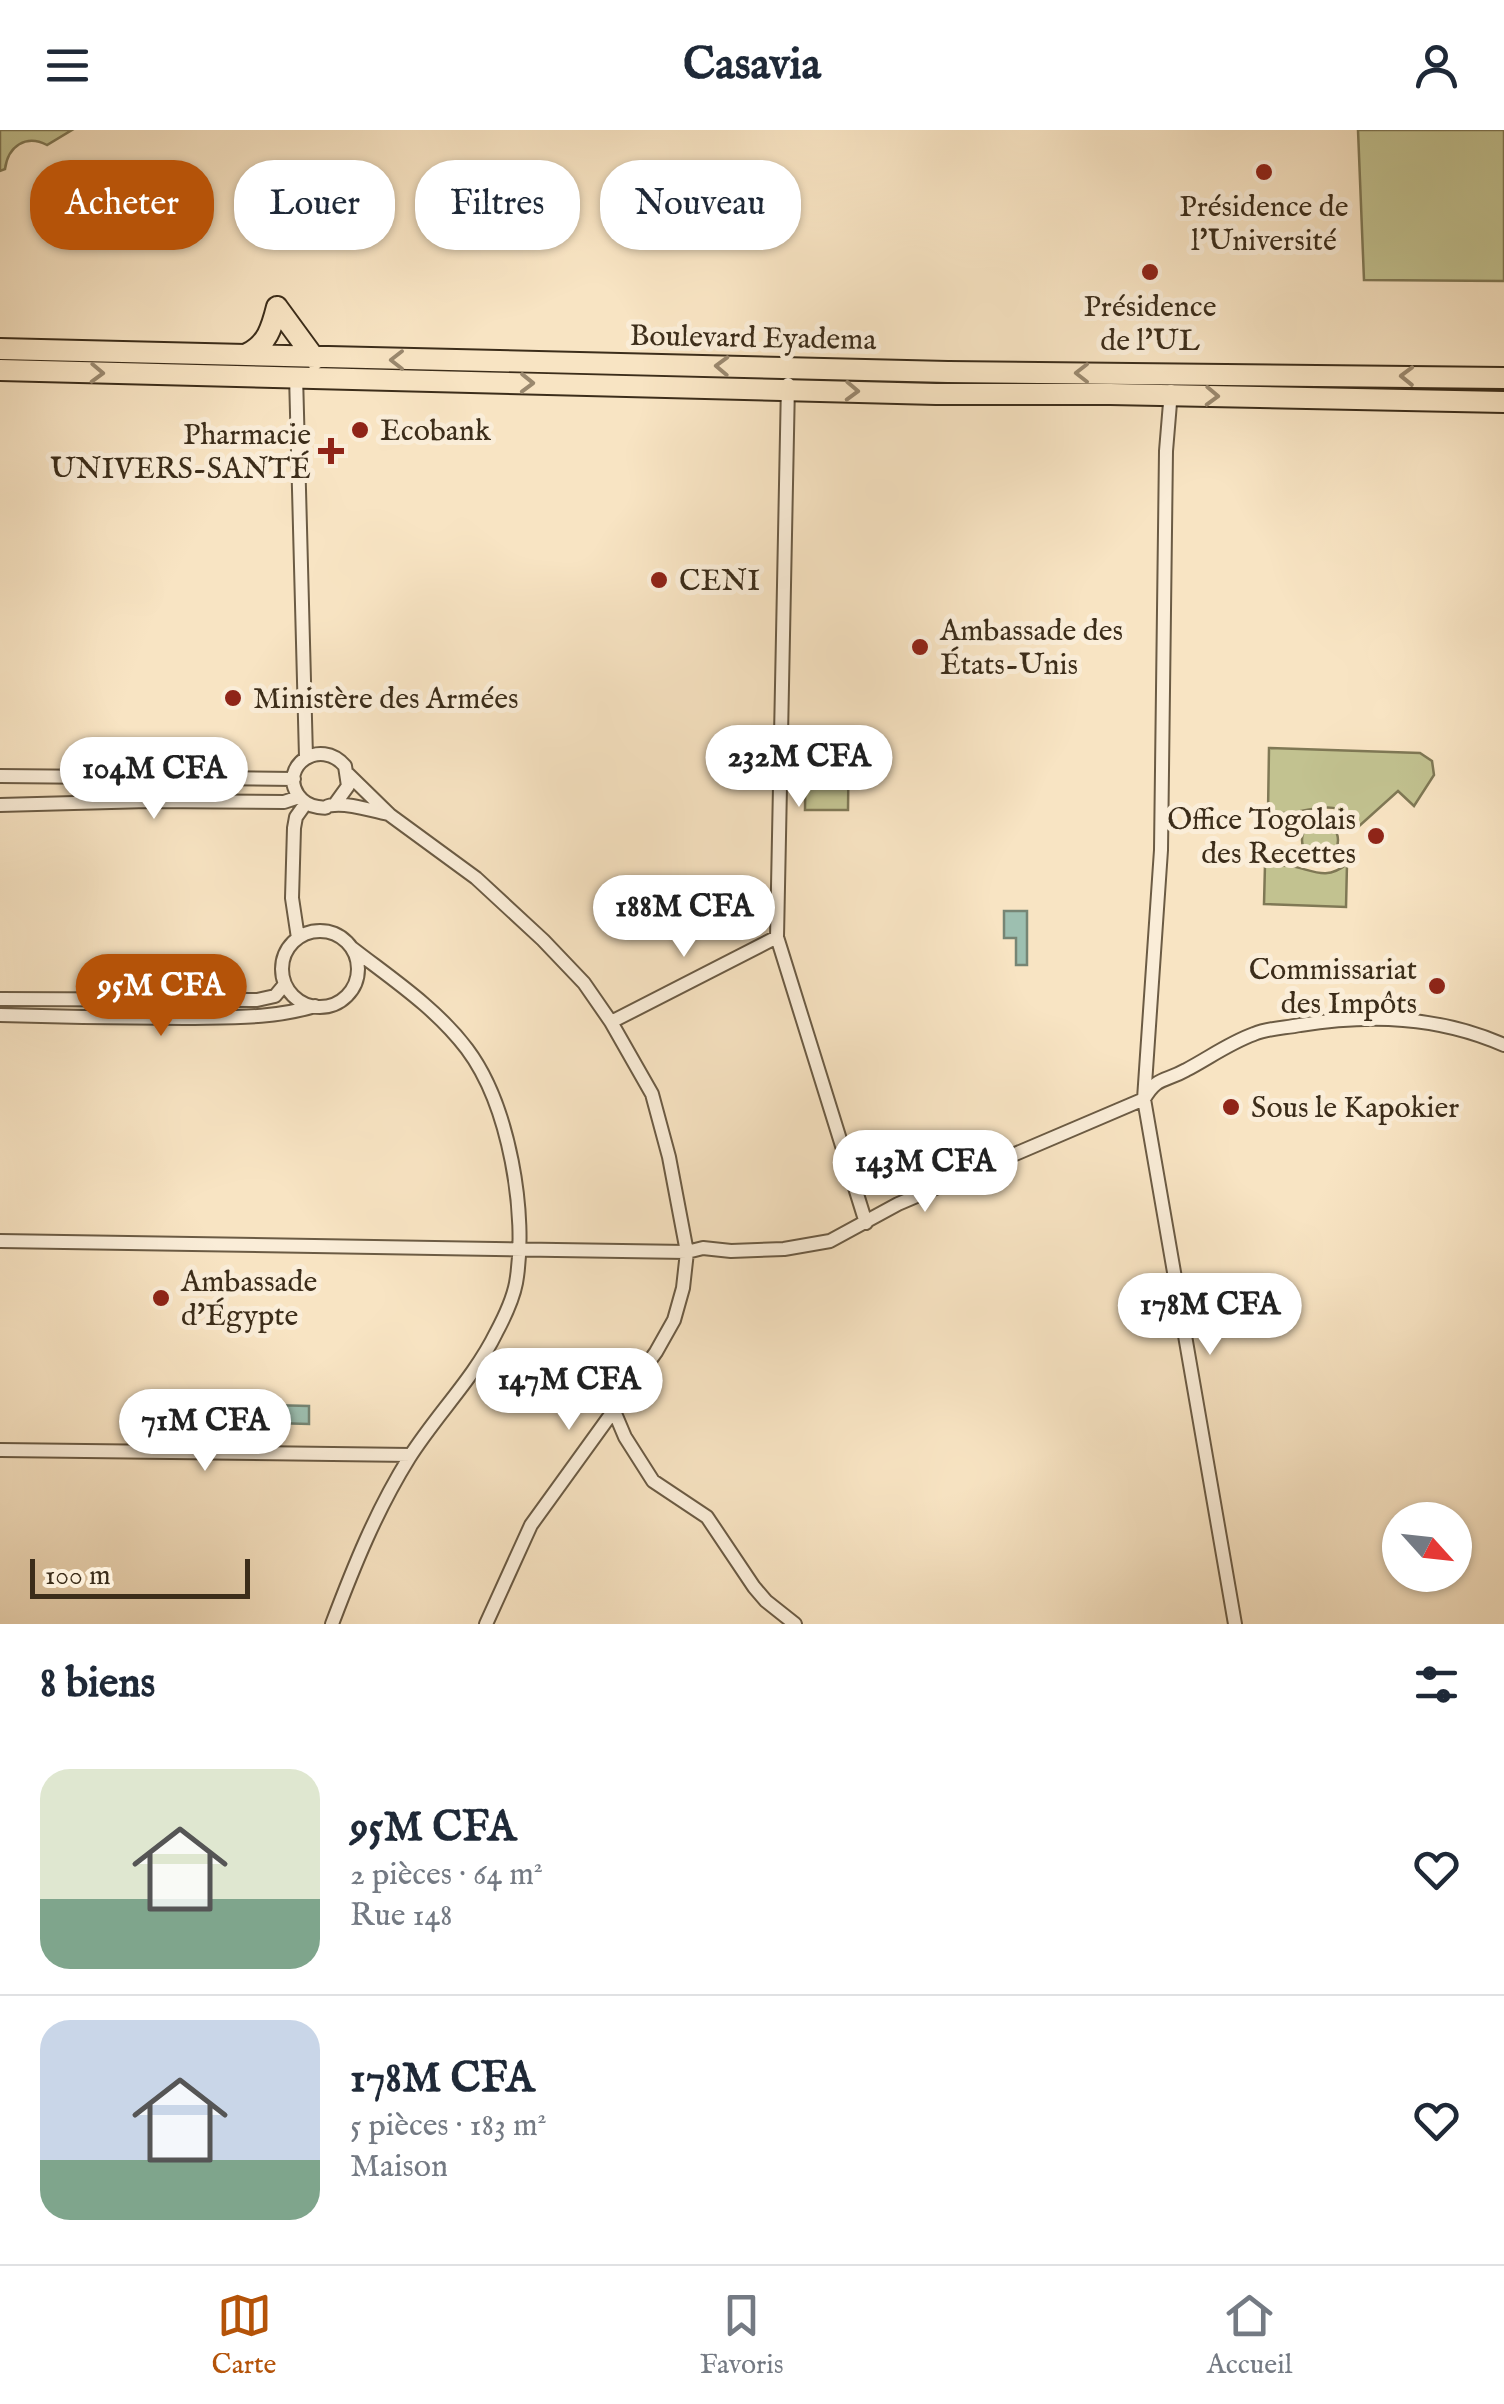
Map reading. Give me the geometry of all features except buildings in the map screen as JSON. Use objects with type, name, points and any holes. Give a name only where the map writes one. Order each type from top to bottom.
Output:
[{"type":"highway","points":[[247,354],[266,338],[277,306],[315,359]]},
{"type":"highway","name":"Boulevard Eyadema","points":[[0,350],[483,360],[788,379],[936,394],[1504,402]]},
{"type":"highway","name":"Boulevard Eyadema","points":[[0,370],[298,379],[1177,374],[1504,378]]},
{"type":"street","points":[[291,358],[298,379],[306,757]]},
{"type":"street","points":[[1177,374],[1170,395],[1166,451],[1161,850],[1144,1099],[1235,1624]]},
{"type":"street","points":[[788,379],[777,937],[866,1223]]},
{"type":"street","points":[[0,805],[302,800],[325,808],[335,804],[348,786],[345,766],[332,754],[323,752],[306,757],[297,766],[294,779],[302,800],[294,828],[292,898],[298,938]]},
{"type":"street","points":[[348,774],[390,815],[476,878],[543,940],[584,984],[611,1022],[652,1094],[686,1252],[684,1288],[674,1320],[531,1525],[486,1624]]},
{"type":"street","points":[[0,776],[294,779]]},
{"type":"street","points":[[335,804],[390,815]]},
{"type":"street","points":[[315,1006],[302,1003],[285,984],[282,964],[290,945],[317,931],[337,935],[437,1016],[467,1049],[486,1080],[502,1120],[520,1250],[516,1287],[496,1335],[411,1455],[358,1553],[332,1624]]},
{"type":"street","points":[[611,1022],[777,937]]},
{"type":"street","points":[[0,1015],[109,1018],[288,1014],[336,1003],[352,990],[358,969],[352,948]]},
{"type":"street","points":[[0,999],[257,1000],[275,996],[285,984]]},
{"type":"street","points":[[0,1241],[686,1252],[703,1248],[784,1248],[830,1241],[898,1204],[1144,1099],[1154,1082],[1184,1072],[1217,1050],[1258,1032],[1362,1017],[1426,1021],[1473,1031],[1504,1045]]},
{"type":"street","points":[[614,1411],[624,1438],[653,1481],[707,1517],[754,1588],[796,1624]]},
{"type":"street","points":[[0,1450],[411,1455]]},
{"type":"green space","points":[[0,130],[72,130],[47,145],[32,141],[19,144],[0,171]]},
{"type":"green space","points":[[1358,130],[1504,130],[1504,281],[1364,280]]},
{"type":"green space","points":[[307,365],[781,378],[780,381],[308,369]]},
{"type":"green space","points":[[806,728],[849,729],[848,810],[805,810]]},
{"type":"green space","points":[[1269,748],[1420,753],[1432,761],[1434,775],[1414,806],[1398,791],[1357,828],[1346,814],[1333,808],[1268,813]]},
{"type":"green space","points":[[1320,822],[1333,827],[1338,840],[1333,853],[1320,858],[1307,853],[1302,840],[1307,827]]},
{"type":"green space","points":[[1347,864],[1346,907],[1264,904],[1265,865],[1326,873]]},
{"type":"shaded area","points":[[1004,911],[1027,911],[1027,965],[1016,965],[1016,938],[1004,938]]},
{"type":"shaded area","points":[[270,1405],[309,1406],[309,1424],[273,1423],[268,1414]]},
{"type":"place","name":"Présidence de l'Université","points":[[1264,172]]},
{"type":"place","name":"Présidence de l'UL","points":[[1150,272]]},
{"type":"place","name":"Ecobank","points":[[360,430]]},
{"type":"place","name":"Pharmacie UNIVERS-SANTÉ","points":[[331,451]]},
{"type":"place","name":"CENI","points":[[659,580]]},
{"type":"place","name":"Ambassade des États-Unis","points":[[920,647]]},
{"type":"place","name":"Ministère des Armées","points":[[233,698]]},
{"type":"place","name":"Office Togolais des Recettes","points":[[1376,836]]},
{"type":"place","name":"Commissariat des Impôts","points":[[1437,986]]},
{"type":"place","name":"Sous le Kapokier","points":[[1231,1107]]},
{"type":"place","name":"Ambassade d'Égypte","points":[[161,1298]]}]
